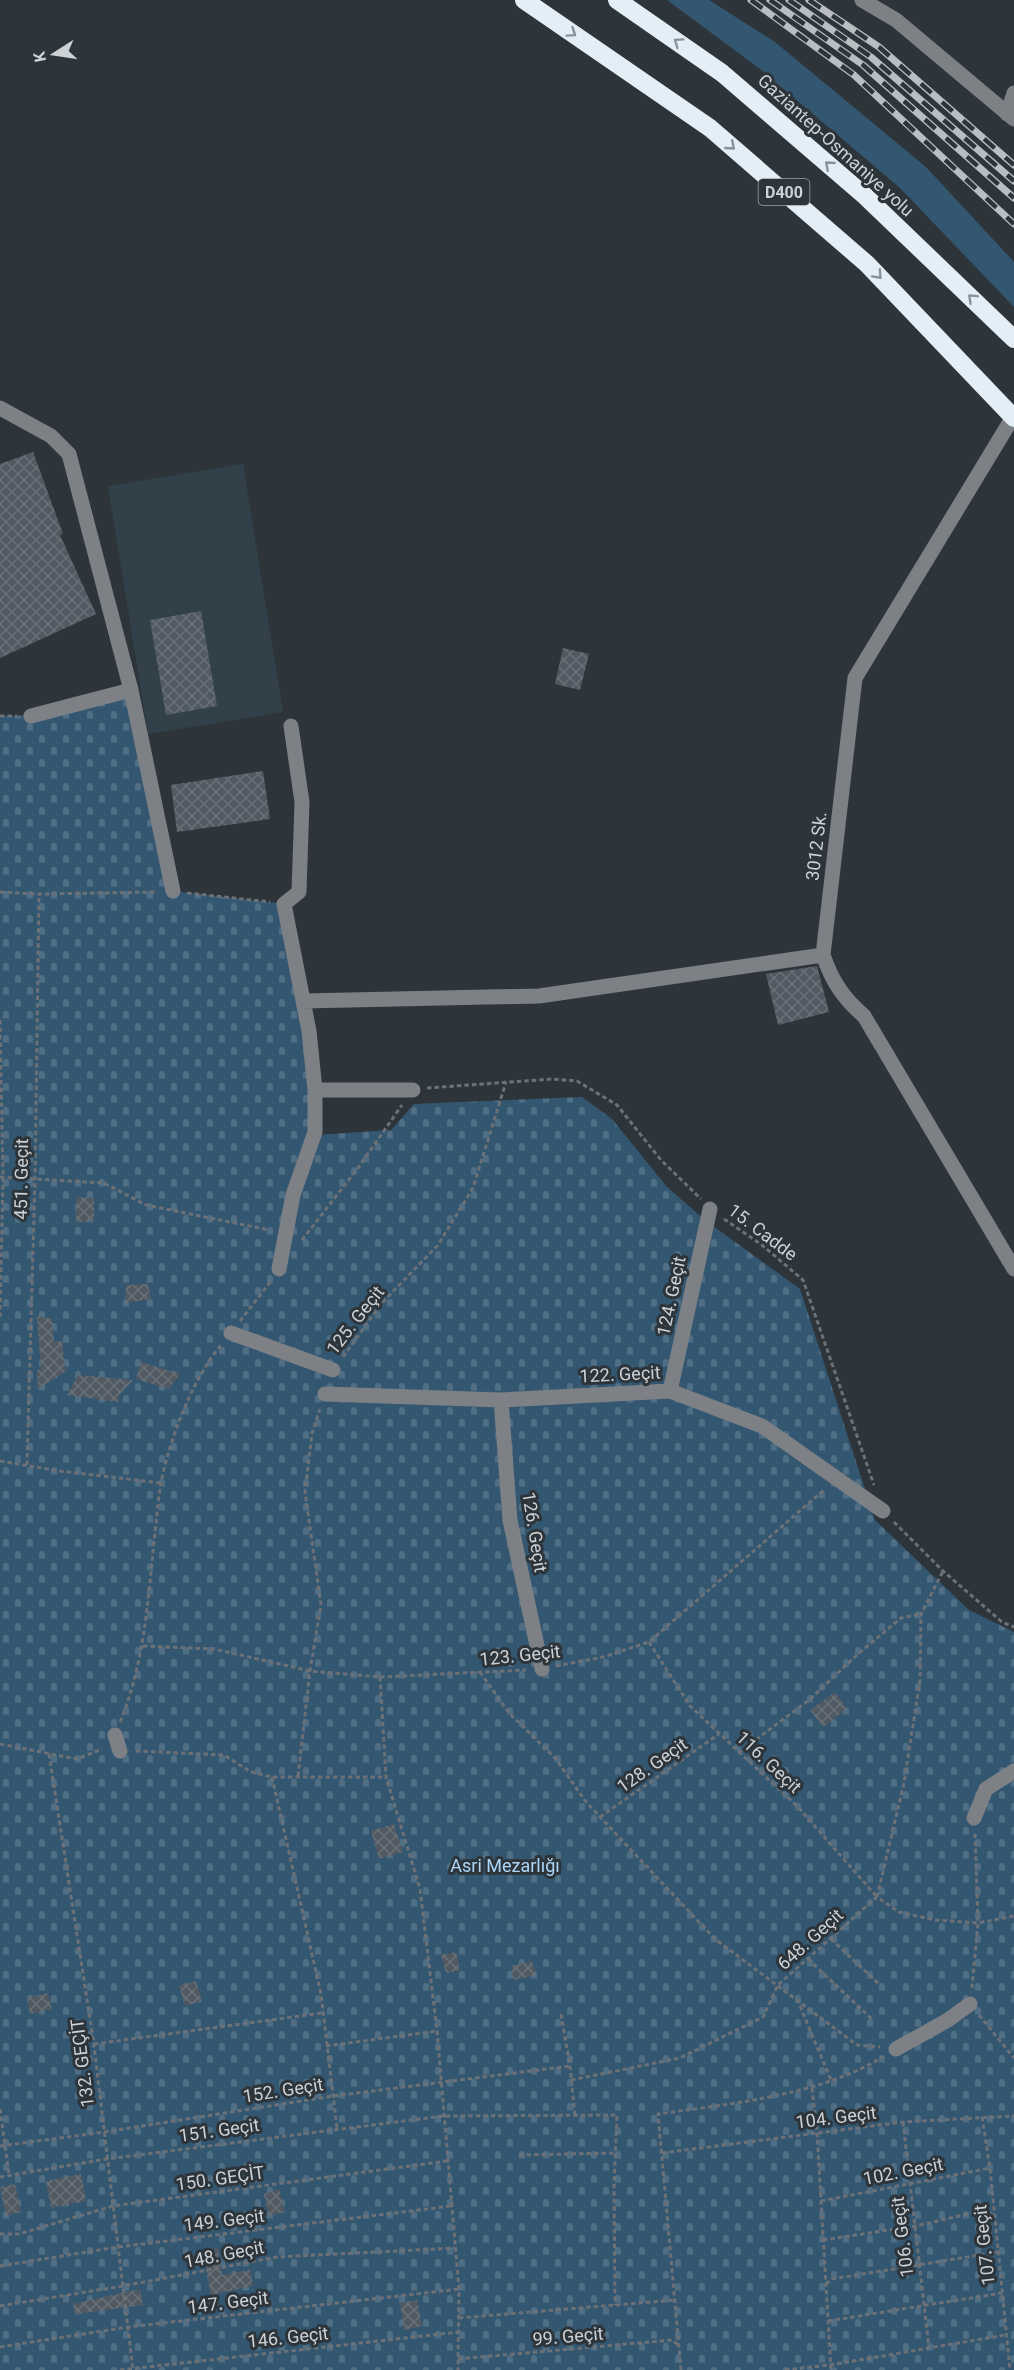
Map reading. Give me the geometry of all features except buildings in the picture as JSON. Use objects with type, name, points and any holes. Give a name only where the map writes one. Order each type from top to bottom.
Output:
[{"type":"highway","name":"D400","points":[[524,0],[719,135],[867,264],[1014,417]]},
{"type":"highway","name":"Gaziantep-Osmaniye yolu","points":[[617,0],[722,73],[865,196],[1014,339]]},
{"type":"street","points":[[862,0],[896,20],[1011,117]]},
{"type":"street","points":[[1011,117],[1014,93]]},
{"type":"street","points":[[0,408],[51,436],[69,454],[131,690],[173,891]]},
{"type":"street","name":"3012 Sk.","points":[[1014,417],[855,678],[823,955],[832,979],[851,1005],[864,1016],[1014,1269]]},
{"type":"street","points":[[31,716],[131,690]]},
{"type":"street","points":[[279,1269],[293,1195],[315,1132],[315,1090],[309,1031],[284,904],[299,892],[302,802],[291,726]]},
{"type":"street","points":[[303,1001],[539,996],[823,955]]},
{"type":"street","points":[[315,1090],[413,1089]]},
{"type":"street","name":"124. Geçit","points":[[670,1391],[710,1209]]},
{"type":"street","points":[[231,1333],[333,1370]]},
{"type":"street","name":"122. Geçit","points":[[326,1394],[501,1400],[670,1391],[762,1426],[883,1511]]},
{"type":"street","name":"126. Geçit","points":[[501,1400],[510,1520],[542,1669]]},
{"type":"street","points":[[115,1735],[120,1750]]},
{"type":"street","points":[[974,1818],[986,1789],[1014,1771]]},
{"type":"street","points":[[896,2049],[948,2020],[970,2004]]},
{"type":"path","points":[[0,892],[39,894],[173,891],[284,904]]},
{"type":"path","name":"451. Geçit","points":[[27,1466],[35,1179],[39,894]]},
{"type":"path","points":[[0,1020],[0,1320]]},
{"type":"path","name":"15. Cadde","points":[[413,1089],[552,1078],[577,1081],[617,1105],[661,1160],[710,1209],[762,1245],[803,1280],[883,1511],[943,1571],[1002,1622],[1014,1627]]},
{"type":"path","name":"125. Geçit","points":[[333,1370],[381,1304],[438,1245],[473,1188],[506,1082]]},
{"type":"path","points":[[301,1242],[358,1168],[413,1089]]},
{"type":"path","points":[[1,1177],[104,1183],[146,1205],[286,1233]]},
{"type":"path","points":[[101,1750],[115,1735],[124,1714],[143,1646],[161,1483],[174,1436],[208,1361],[279,1269]]},
{"type":"path","points":[[298,1776],[310,1671],[321,1605],[305,1492],[312,1433],[326,1394]]},
{"type":"path","points":[[0,1461],[161,1483]]},
{"type":"path","name":"123. Geçit","points":[[143,1646],[214,1649],[310,1671],[380,1677],[542,1669],[603,1657],[649,1642],[838,1478]]},
{"type":"path","points":[[943,1571],[921,1614],[920,1680],[904,1783],[877,1897],[899,1912],[935,1920],[978,1923],[1014,1916]]},
{"type":"path","points":[[738,1753],[809,1700],[901,1618],[921,1614]]},
{"type":"path","name":"116. Geçit","points":[[649,1642],[690,1706],[798,1807],[877,1897]]},
{"type":"path","points":[[480,1672],[509,1713],[556,1759],[586,1802],[715,1939],[857,2045],[896,2049]]},
{"type":"path","points":[[380,1677],[386,1778],[420,1890],[437,2031],[459,2289],[458,2370]]},
{"type":"path","name":"128. Geçit","points":[[600,1817],[719,1734]]},
{"type":"path","points":[[0,1744],[77,1759],[101,1750],[225,1755],[251,1772],[272,1777],[386,1778]]},
{"type":"path","name":"132. GEÇİT","points":[[50,1754],[94,2044],[133,2369]]},
{"type":"path","points":[[272,1777],[321,1994],[337,2128]]},
{"type":"path","points":[[974,1818],[978,1923],[970,2004],[1014,2058]]},
{"type":"path","name":"648. Geçit","points":[[571,2080],[680,2058],[764,2017],[778,1985],[877,1897]]},
{"type":"path","points":[[831,1939],[879,1984]]},
{"type":"path","points":[[808,1959],[874,2021]]},
{"type":"path","points":[[796,1999],[831,2080]]},
{"type":"path","points":[[94,2044],[322,2013]]},
{"type":"path","points":[[561,2014],[570,2066],[575,2116]]},
{"type":"path","points":[[326,2046],[437,2031]]},
{"type":"path","points":[[681,2370],[658,2114],[717,2106],[812,2087],[868,2066],[896,2049]]},
{"type":"path","name":"152. Geçit","points":[[0,2146],[333,2096],[570,2066]]},
{"type":"path","points":[[812,2087],[817,2133],[831,2370]]},
{"type":"path","points":[[0,2109],[9,2175]]},
{"type":"path","name":"151. Geçit","points":[[0,2177],[107,2159],[443,2116],[617,2115],[615,2153]]},
{"type":"path","name":"104. Geçit","points":[[662,2153],[903,2122],[1014,2116]]},
{"type":"path","name":"107. Geçit","points":[[982,2117],[990,2168],[1010,2370]]},
{"type":"path","name":"106. Geçit","points":[[903,2122],[929,2348]]},
{"type":"path","points":[[519,2155],[615,2153],[615,2305]]},
{"type":"path","name":"150. GEÇİT","points":[[0,2234],[19,2234],[113,2206],[447,2161]]},
{"type":"path","name":"102. Geçit","points":[[821,2201],[990,2168]]},
{"type":"path","name":"149. Geçit","points":[[0,2266],[118,2247],[452,2206]]},
{"type":"path","points":[[823,2240],[915,2226],[994,2208]]},
{"type":"path","name":"148. Geçit","points":[[0,2306],[277,2257],[455,2248]]},
{"type":"path","points":[[826,2284],[832,2279],[999,2252]]},
{"type":"path","name":"147. Geçit","points":[[0,2347],[128,2327],[459,2289]]},
{"type":"path","points":[[828,2321],[924,2307],[1002,2292]]},
{"type":"path","points":[[459,2318],[675,2300]]},
{"type":"path","name":"146. Geçit","points":[[120,2370],[459,2332]]},
{"type":"path","points":[[785,2370],[831,2365],[1005,2335]]},
{"type":"path","name":"99. Geçit","points":[[458,2359],[672,2340],[678,2345]]},
{"type":"shaded area","points":[[243,464],[283,712],[148,734],[108,486]]},
{"type":"green space","points":[[667,0],[709,0],[775,42],[926,167],[1014,262],[1014,307],[900,188],[760,69]]},
{"type":"green space","name":"Asri Mezarlığı","points":[[131,695],[173,891],[284,904],[316,1135],[391,1130],[414,1104],[582,1097],[612,1119],[667,1187],[706,1221],[800,1289],[875,1520],[969,1610],[1014,1632],[1014,2370],[0,2370],[0,716],[39,715]]},
{"type":"railway","points":[[751,0],[854,75],[1014,224]]},
{"type":"railway","points":[[770,0],[863,65],[1014,198]]},
{"type":"railway","points":[[789,0],[871,57],[1014,181]]},
{"type":"railway","points":[[809,0],[879,47],[1014,165]]}]
